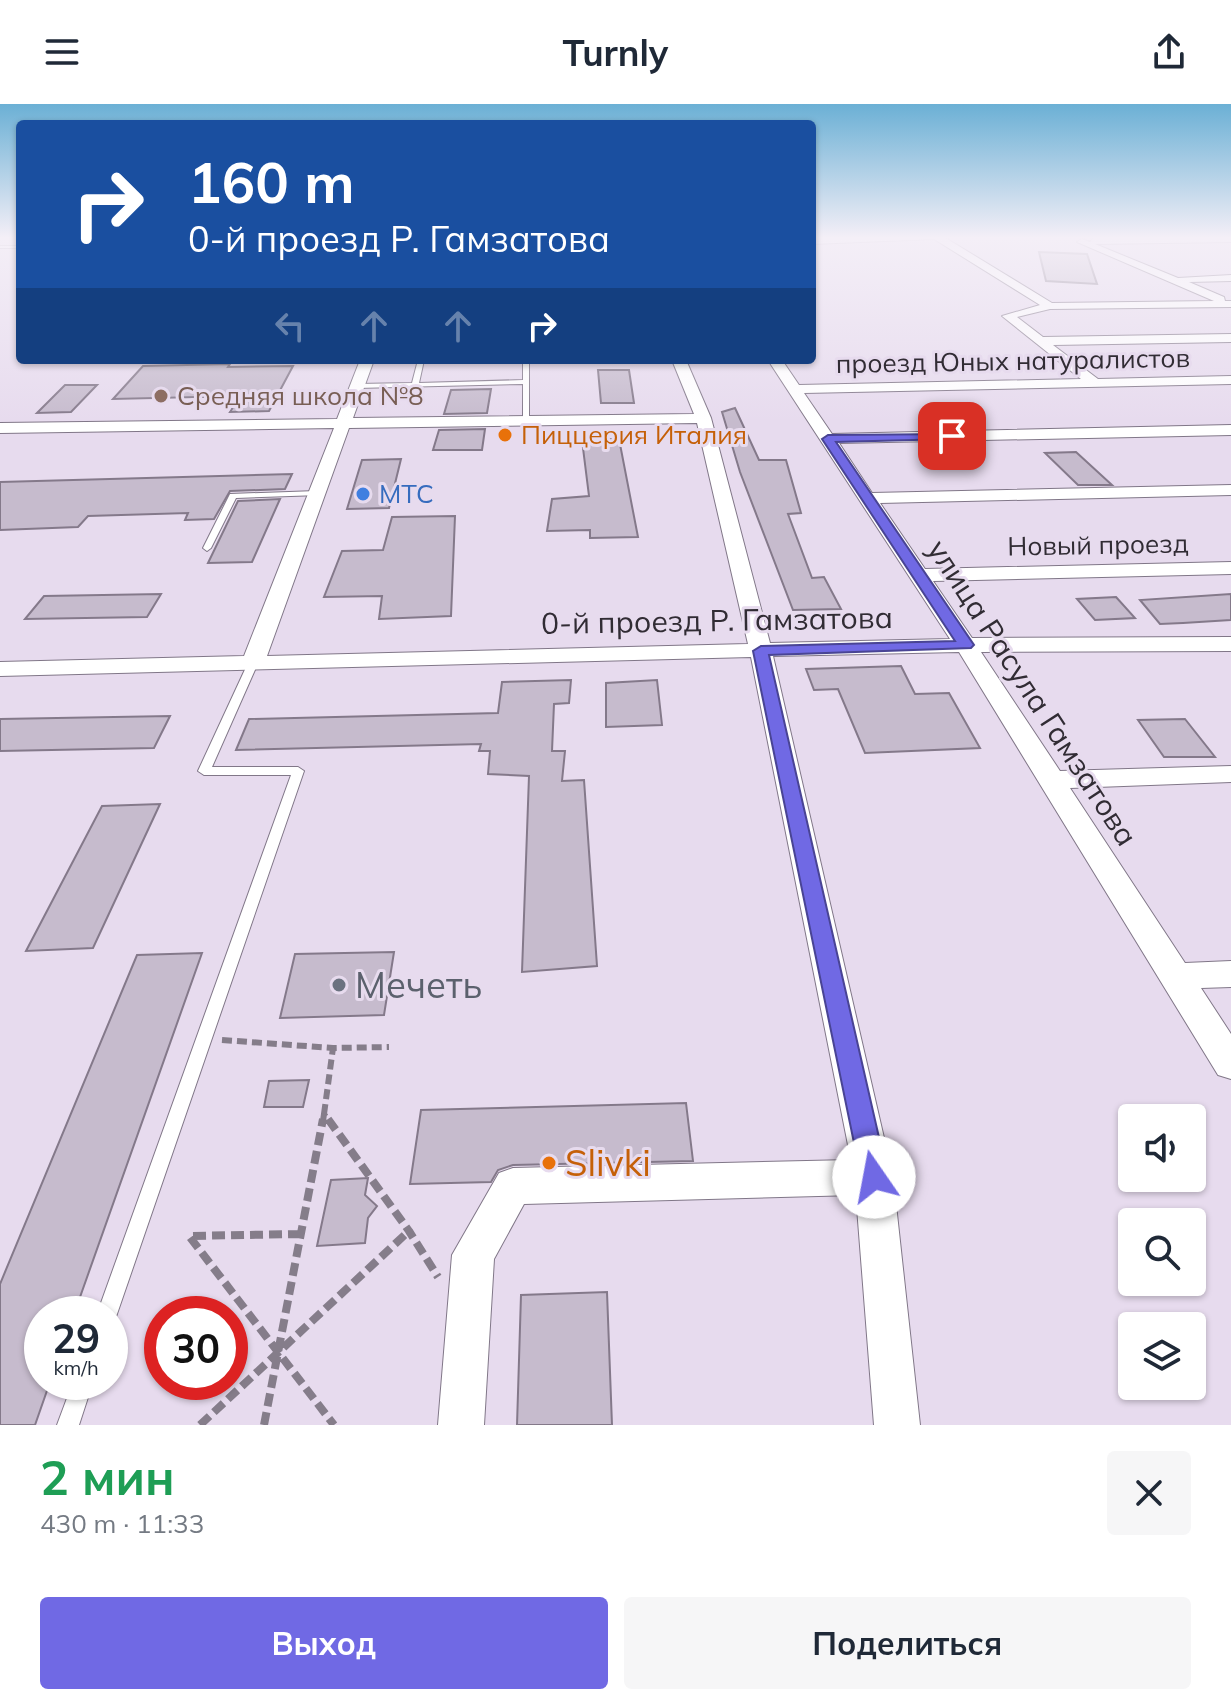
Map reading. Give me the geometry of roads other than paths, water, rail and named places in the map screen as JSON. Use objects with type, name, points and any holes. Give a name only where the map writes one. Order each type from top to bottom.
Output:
[{"type":"street","points":[[1038,299],[1050,306]]},
{"type":"street","points":[[1095,383],[1008,316],[1050,306],[1231,304]]},
{"type":"street","points":[[1040,341],[1231,338]]},
{"type":"street","points":[[253,663],[365,364]]},
{"type":"street","points":[[681,364],[703,418],[761,651],[874,1177],[897,1425]]},
{"type":"street","name":"улица Расула Гамзатова","points":[[778,364],[966,645],[1231,1064]]},
{"type":"street","name":"проезд Юных натуралистов","points":[[795,389],[1231,380]]},
{"type":"street","points":[[0,428],[703,418]]},
{"type":"street","points":[[828,439],[1231,430]]},
{"type":"street","points":[[867,498],[1231,490]]},
{"type":"street","name":"Новый проезд","points":[[919,575],[1231,568]]},
{"type":"street","name":"0-й проезд Р. Гамзатова","points":[[0,669],[966,645],[1231,644]]},
{"type":"street","points":[[1052,780],[1231,774]]},
{"type":"street","points":[[1176,976],[1231,974]]},
{"type":"street","points":[[461,1425],[473,1255],[513,1186],[874,1177]]},
{"type":"lane","points":[[415,384],[420,364]]},
{"type":"lane","points":[[526,364],[526,420]]},
{"type":"lane","points":[[357,386],[526,382]]},
{"type":"lane","points":[[207,548],[233,496],[317,493]]},
{"type":"lane","points":[[113,1296],[298,771],[204,771],[253,663]]},
{"type":"lane","points":[[68,1425],[77,1400]]},
{"type":"place","name":"Средняя школа №8","points":[[161,396]]},
{"type":"place","name":"Пиццерия Италия","points":[[505,435]]},
{"type":"place","name":"МТС","points":[[363,494]]},
{"type":"place","name":"Мечеть","points":[[339,985]]},
{"type":"place","name":"Slivki","points":[[549,1163]]}]
